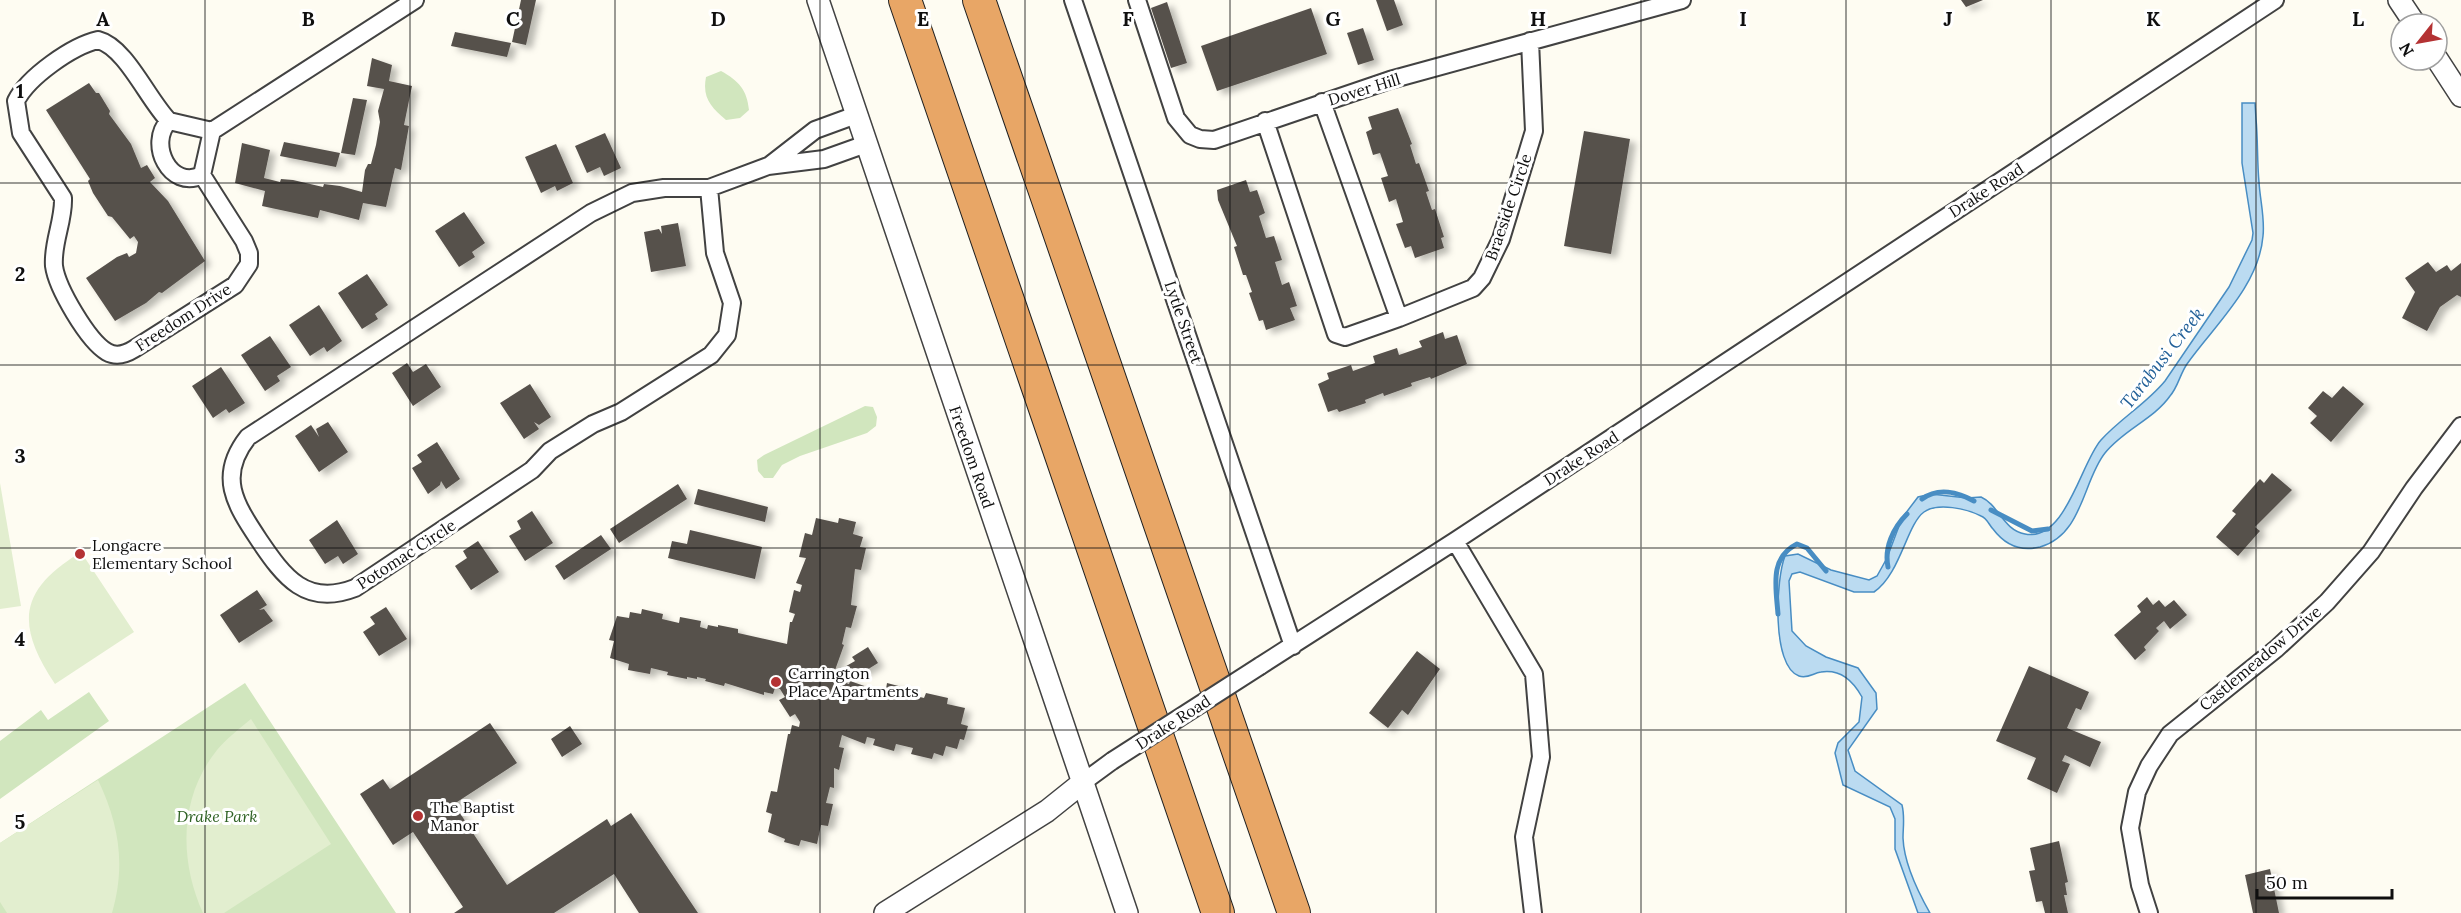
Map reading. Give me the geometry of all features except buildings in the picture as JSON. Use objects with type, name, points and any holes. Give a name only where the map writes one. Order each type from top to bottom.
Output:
[{"type":"highway","points":[[905,0],[1218,913]]},
{"type":"highway","points":[[979,0],[1294,913]]},
{"type":"street","points":[[212,131],[169,121],[164,127],[159,147],[166,165],[180,176],[197,178],[202,175],[212,131],[415,0]]},
{"type":"street","name":"Freedom Road","points":[[818,0],[1127,913]]},
{"type":"street","name":"Lytle Street","points":[[1073,0],[1293,646]]},
{"type":"street","name":"Dover Hill","points":[[1137,0],[1171,105],[1181,127],[1200,139],[1214,140],[1322,102],[1530,41],[1642,5],[1682,0]]},
{"type":"street","name":"Drake Road","points":[[885,913],[1047,811],[1112,761],[1455,541],[2275,0]]},
{"type":"street","name":"Freedom Drive","points":[[169,121],[154,105],[115,48],[98,40],[83,45],[30,80],[16,101],[21,133],[63,198],[54,254],[59,283],[96,342],[108,352],[118,355],[134,350],[235,285],[249,264],[249,253],[244,241],[202,175]]},
{"type":"street","name":"Braeside Circle","points":[[1265,122],[1336,334],[1345,338],[1473,288],[1482,278],[1501,239],[1534,131],[1530,41]]},
{"type":"street","points":[[2445,72],[2461,96]]},
{"type":"street","points":[[1322,102],[1399,318]]},
{"type":"street","name":"Potomac Circle","points":[[768,166],[815,130],[856,115]]},
{"type":"street","name":"Potomac Circle","points":[[709,188],[715,253],[732,303],[727,335],[711,356],[621,412],[593,424],[550,451],[532,470],[355,588],[343,593],[313,593],[285,576],[240,511],[234,497],[231,469],[234,457],[248,437],[591,213],[632,193],[664,188],[709,188],[768,166],[824,159],[866,144]]},
{"type":"street","name":"Castlemeadow Drive","points":[[2149,913],[2140,885],[2130,828],[2137,792],[2149,765],[2170,734],[2276,649],[2327,602],[2371,552],[2414,488],[2461,426]]},
{"type":"street","points":[[1455,541],[1534,674],[1541,757],[1524,837],[1533,913]]},
{"type":"green space","points":[[721,71],[733,78],[744,92],[749,110],[740,118],[726,120],[709,102],[705,91],[706,77]]},
{"type":"green space","points":[[865,406],[873,407],[877,417],[876,426],[867,433],[800,456],[782,465],[773,478],[764,478],[758,471],[757,460],[764,455]]},
{"type":"green space","points":[[0,483],[21,606],[0,609]]},
{"type":"green space","points":[[81,552],[134,632],[55,684],[33,643],[29,626],[30,610],[35,595],[45,580],[60,566]]},
{"type":"green space","name":"Drake Park","points":[[245,683],[396,913],[0,913],[0,843]]},
{"type":"green space","points":[[89,692],[109,721],[0,799],[0,741],[41,710],[48,720]]},
{"type":"green space","points":[[251,719],[331,844],[224,913],[203,913],[195,893],[187,851],[190,808],[195,788],[217,750]]},
{"type":"green space","points":[[98,780],[111,813],[118,845],[119,878],[112,913],[7,913],[0,902],[0,843]]},
{"type":"water","points":[[2242,103],[2255,103],[2263,222],[2260,254],[2253,272],[2234,305],[2187,364],[2170,396],[2156,411],[2120,438],[2105,453],[2074,519],[2065,531],[2054,541],[2040,547],[2020,548],[2008,543],[1983,517],[1975,513],[1937,507],[1924,512],[1918,518],[1890,574],[1874,592],[1854,592],[1800,572],[1792,574],[1789,581],[1792,631],[1806,646],[1826,657],[1858,668],[1876,693],[1877,709],[1848,750],[1855,771],[1902,805],[1906,857],[1916,887],[1930,913],[1918,913],[1895,849],[1895,819],[1890,807],[1843,785],[1835,753],[1838,743],[1859,722],[1862,697],[1846,677],[1835,672],[1799,676],[1790,669],[1784,656],[1780,639],[1778,601],[1785,556],[1798,554],[1831,570],[1869,580],[1877,576],[1887,558],[1902,518],[1918,497],[1931,494],[1967,498],[1981,497],[2011,528],[2025,534],[2039,533],[2051,526],[2062,514],[2101,440],[2165,381],[2229,287],[2252,240],[2253,233],[2242,163]]},
{"type":"waterway","name":"Tarabusi Creek","points":[[1922,499],[1935,493],[1948,492],[1974,501]]},
{"type":"waterway","name":"Tarabusi Creek","points":[[1991,510],[2032,531],[2048,529]]},
{"type":"waterway","name":"Tarabusi Creek","points":[[1888,567],[1887,553],[1891,539],[1907,514]]},
{"type":"waterway","name":"Tarabusi Creek","points":[[1778,614],[1776,574],[1778,565],[1788,550],[1797,544],[1807,548],[1826,571]]},
{"type":"place","name":"Longacre Elementary School","points":[[80,554]]},
{"type":"place","name":"Carrington Place Apartments","points":[[776,682]]},
{"type":"place","name":"The Baptist Manor","points":[[418,816]]}]
